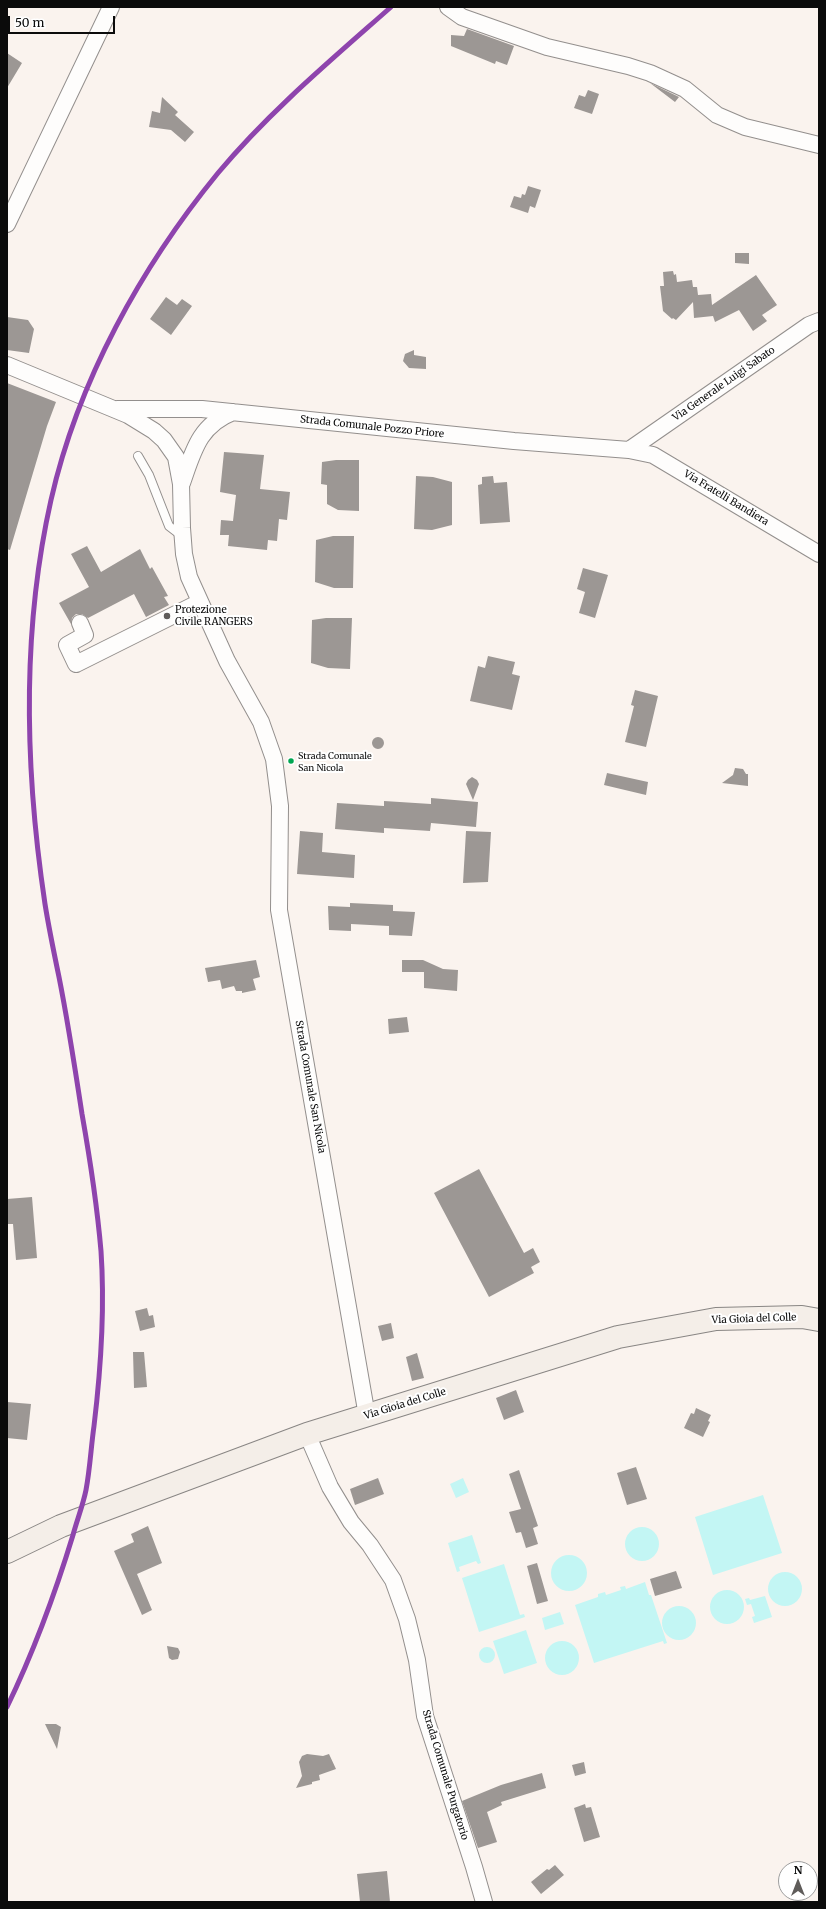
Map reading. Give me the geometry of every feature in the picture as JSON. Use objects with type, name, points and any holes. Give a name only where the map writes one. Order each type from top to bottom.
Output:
[{"type":"main road","name":"Via Gioia del Colle","points":[[7,1552],[61,1526],[307,1434],[618,1337],[716,1319],[802,1317],[819,1320]]},
{"type":"street","points":[[7,224],[111,7]]},
{"type":"street","points":[[448,7],[462,17],[547,48],[628,66],[650,73],[685,89],[717,115],[745,127],[819,145]]},
{"type":"street","name":"Via Generale Luigi Sabato","points":[[629,450],[809,325],[819,321]]},
{"type":"street","points":[[7,365],[109,406],[154,431],[164,440],[176,457],[182,484]]},
{"type":"street","name":"Strada Comunale Pozzo Priore","points":[[109,406],[233,412],[514,441],[629,450]]},
{"type":"street","points":[[154,431],[167,408]]},
{"type":"street","points":[[182,484],[192,454],[204,432],[212,423],[233,412]]},
{"type":"street","name":"Via Fratelli Bandiera","points":[[629,450],[653,455],[819,554]]},
{"type":"street","name":"Strada Comunale San Nicola","points":[[182,484],[181,512],[189,577],[227,661],[261,722],[274,759],[280,806],[278,865],[279,910],[367,1416]]},
{"type":"street","points":[[80,623],[85,635],[66,645],[76,664],[200,602]]},
{"type":"street","name":"Strada Comunale Purgatorio","points":[[307,1434],[330,1487],[351,1522],[370,1546],[393,1580],[407,1619],[417,1660],[425,1716],[484,1902]]},
{"type":"lane","points":[[138,456],[149,475],[169,526],[183,536]]},
{"type":"water","points":[[463,1478],[469,1492],[456,1498],[450,1484]]},
{"type":"water","points":[[763,1495],[782,1553],[713,1575],[695,1517]]},
{"type":"water","points":[[639,1527],[645,1527],[649,1528],[656,1534],[659,1544],[658,1551],[652,1558],[645,1561],[639,1561],[635,1560],[628,1554],[625,1547],[625,1541],[626,1537],[632,1530]]},
{"type":"water","points":[[472,1535],[481,1563],[478,1564],[476,1561],[459,1567],[460,1571],[457,1572],[448,1543]]},
{"type":"water","points":[[573,1555],[582,1560],[586,1566],[586,1580],[582,1586],[573,1591],[565,1591],[556,1586],[552,1580],[551,1569],[556,1560],[562,1556]]},
{"type":"water","points":[[504,1564],[520,1615],[524,1614],[525,1617],[479,1632],[462,1578]]},
{"type":"water","points":[[782,1572],[788,1572],[792,1573],[799,1579],[802,1589],[801,1596],[795,1603],[788,1606],[782,1606],[778,1605],[771,1599],[768,1592],[768,1586],[769,1582],[775,1575]]},
{"type":"water","points":[[645,1582],[649,1595],[651,1595],[667,1643],[664,1644],[663,1641],[594,1663],[575,1605],[598,1597],[598,1594],[605,1592],[606,1595],[621,1590],[620,1587],[625,1586],[626,1589]]},
{"type":"water","points":[[730,1590],[739,1595],[743,1600],[743,1614],[739,1619],[734,1623],[724,1624],[720,1623],[711,1614],[710,1604],[711,1600],[720,1591]]},
{"type":"water","points":[[765,1596],[772,1617],[754,1623],[752,1617],[755,1616],[751,1604],[747,1605],[745,1599],[749,1598],[750,1600]]},
{"type":"water","points":[[682,1606],[689,1608],[694,1613],[696,1623],[694,1633],[689,1638],[676,1640],[669,1638],[664,1633],[662,1620],[664,1613],[669,1608]]},
{"type":"water","points":[[560,1612],[564,1624],[545,1630],[542,1618]]},
{"type":"water","points":[[526,1630],[537,1663],[504,1674],[493,1641]]},
{"type":"water","points":[[562,1641],[574,1646],[579,1658],[574,1670],[562,1675],[550,1670],[545,1658],[550,1646]]},
{"type":"water","points":[[484,1647],[490,1647],[495,1652],[493,1661],[490,1663],[484,1663],[479,1658],[479,1652]]},
{"type":"building","points":[[467,29],[514,46],[507,65],[496,61],[495,64],[451,46],[451,35],[464,36]]},
{"type":"building","points":[[7,53],[22,63],[7,88]]},
{"type":"building","points":[[650,83],[679,97],[675,102]]},
{"type":"building","points":[[588,90],[599,94],[592,114],[574,108],[579,95],[585,97]]},
{"type":"building","points":[[162,97],[178,112],[175,115],[194,132],[185,142],[171,130],[149,127],[152,111],[160,113]]},
{"type":"building","points":[[528,186],[541,190],[535,208],[530,206],[528,213],[510,207],[514,196],[521,198],[522,194],[525,195]]},
{"type":"building","points":[[735,253],[749,253],[749,264],[735,263]]},
{"type":"building","points":[[673,271],[674,275],[676,274],[677,282],[692,280],[693,287],[697,287],[698,295],[711,294],[712,305],[756,275],[777,305],[762,315],[767,321],[753,331],[739,310],[715,322],[713,316],[694,318],[693,302],[676,320],[673,318],[672,319],[663,311],[660,286],[664,286],[663,272]]},
{"type":"building","points":[[166,297],[177,305],[182,299],[192,306],[171,335],[150,319]]},
{"type":"building","points":[[7,317],[28,320],[34,329],[29,353],[7,350]]},
{"type":"building","points":[[414,350],[414,355],[426,357],[426,369],[409,368],[403,361],[405,354]]},
{"type":"building","points":[[7,383],[56,402],[47,426],[10,550],[7,549]]},
{"type":"building","points":[[224,452],[264,455],[260,489],[290,492],[287,520],[279,519],[277,541],[268,540],[267,550],[228,546],[229,535],[220,535],[221,520],[233,521],[236,495],[220,492]]},
{"type":"building","points":[[336,460],[359,460],[359,511],[338,510],[327,504],[327,485],[321,484],[322,462]]},
{"type":"building","points":[[416,476],[433,477],[452,482],[452,525],[432,530],[414,529]]},
{"type":"building","points":[[493,476],[494,483],[507,482],[510,522],[480,524],[478,485],[482,484],[482,477]]},
{"type":"building","points":[[333,536],[354,536],[353,588],[334,588],[315,582],[316,540]]},
{"type":"building","points":[[87,546],[101,572],[140,549],[150,569],[152,567],[168,596],[164,597],[169,605],[146,617],[134,594],[88,618],[82,614],[76,614],[72,618],[71,624],[59,603],[89,587],[71,554]]},
{"type":"building","points":[[583,568],[608,575],[595,618],[579,613],[585,592],[577,589]]},
{"type":"building","points":[[326,618],[352,618],[350,669],[328,668],[311,663],[312,620]]},
{"type":"building","points":[[488,656],[515,662],[512,674],[520,676],[512,710],[470,701],[478,666],[485,668]]},
{"type":"building","points":[[635,690],[658,696],[646,747],[625,742],[634,706],[631,705]]},
{"type":"building","points":[[378,737],[382,739],[384,743],[382,747],[378,749],[374,747],[372,743],[374,739]]},
{"type":"building","points":[[735,768],[743,769],[746,774],[748,774],[748,786],[722,783],[733,775]]},
{"type":"building","points":[[607,773],[648,782],[646,795],[604,785]]},
{"type":"building","points":[[472,777],[477,780],[479,784],[473,800],[466,784]]},
{"type":"building","points":[[431,798],[478,802],[476,827],[431,823],[430,831],[384,828],[384,833],[335,829],[337,803],[384,806],[384,801],[431,804]]},
{"type":"building","points":[[300,831],[323,833],[322,852],[355,855],[354,878],[297,874]]},
{"type":"building","points":[[466,831],[491,832],[488,882],[463,883]]},
{"type":"building","points":[[350,903],[393,905],[393,911],[415,912],[412,936],[389,935],[389,926],[351,924],[351,931],[329,930],[328,906],[350,907]]},
{"type":"building","points":[[256,960],[260,977],[253,979],[256,990],[242,993],[242,991],[236,991],[234,986],[222,989],[220,980],[208,982],[205,968]]},
{"type":"building","points":[[402,960],[423,960],[443,969],[458,970],[457,991],[424,988],[424,972],[402,972]]},
{"type":"building","points":[[407,1017],[409,1032],[389,1034],[388,1019]]},
{"type":"building","points":[[479,1169],[524,1253],[533,1248],[540,1262],[531,1267],[534,1273],[489,1297],[434,1193]]},
{"type":"building","points":[[32,1197],[37,1258],[16,1260],[13,1224],[7,1224],[7,1199]]},
{"type":"building","points":[[147,1308],[149,1316],[153,1315],[155,1327],[140,1331],[135,1311]]},
{"type":"building","points":[[391,1323],[394,1338],[382,1341],[378,1326]]},
{"type":"building","points":[[133,1352],[144,1352],[147,1387],[134,1388]]},
{"type":"building","points":[[417,1353],[424,1378],[412,1381],[406,1357]]},
{"type":"building","points":[[516,1390],[524,1412],[504,1420],[496,1398]]},
{"type":"building","points":[[7,1402],[31,1404],[27,1440],[7,1438]]},
{"type":"building","points":[[696,1408],[711,1415],[708,1421],[710,1422],[703,1437],[684,1428],[691,1413],[694,1414]]},
{"type":"building","points":[[636,1467],[647,1499],[627,1505],[617,1473]]},
{"type":"building","points":[[519,1470],[538,1526],[533,1528],[538,1544],[526,1548],[521,1532],[516,1533],[509,1512],[521,1509],[509,1474]]},
{"type":"building","points":[[378,1478],[384,1494],[355,1505],[350,1489]]},
{"type":"building","points":[[148,1526],[162,1563],[137,1574],[152,1610],[142,1615],[114,1551],[134,1542],[131,1534]]},
{"type":"building","points":[[537,1563],[548,1601],[537,1604],[527,1566]]},
{"type":"building","points":[[676,1571],[682,1588],[655,1596],[650,1579]]},
{"type":"building","points":[[167,1646],[178,1648],[180,1652],[178,1659],[172,1660],[169,1658]]},
{"type":"building","points":[[45,1724],[56,1724],[61,1727],[57,1749]]},
{"type":"building","points":[[307,1754],[323,1756],[329,1754],[336,1769],[319,1775],[320,1780],[312,1782],[312,1784],[296,1788],[302,1776],[299,1762],[302,1756]]},
{"type":"building","points":[[584,1762],[586,1773],[575,1776],[572,1765]]},
{"type":"building","points":[[542,1773],[546,1788],[501,1802],[502,1805],[487,1812],[497,1842],[478,1848],[462,1801],[501,1785]]},
{"type":"building","points":[[585,1804],[586,1808],[591,1807],[600,1837],[584,1842],[574,1808]]},
{"type":"building","points":[[555,1865],[564,1875],[541,1894],[531,1882],[547,1869],[549,1870]]},
{"type":"building","points":[[387,1871],[390,1902],[360,1902],[357,1874]]},
{"type":"transit line","points":[[7,1707],[35,1644],[51,1601],[85,1496],[89,1474],[102,1339],[103,1295],[101,1251],[97,1217],[68,1028],[45,904],[33,803],[29,702],[31,651],[41,550],[51,500],[63,456],[95,369],[138,286],[163,247],[218,173],[258,129],[301,87],[391,7]]},
{"type":"place","name":"Protezione Civile RANGERS","points":[[167,616]]},
{"type":"place","name":"Strada Comunale San Nicola","points":[[291,761]]}]
